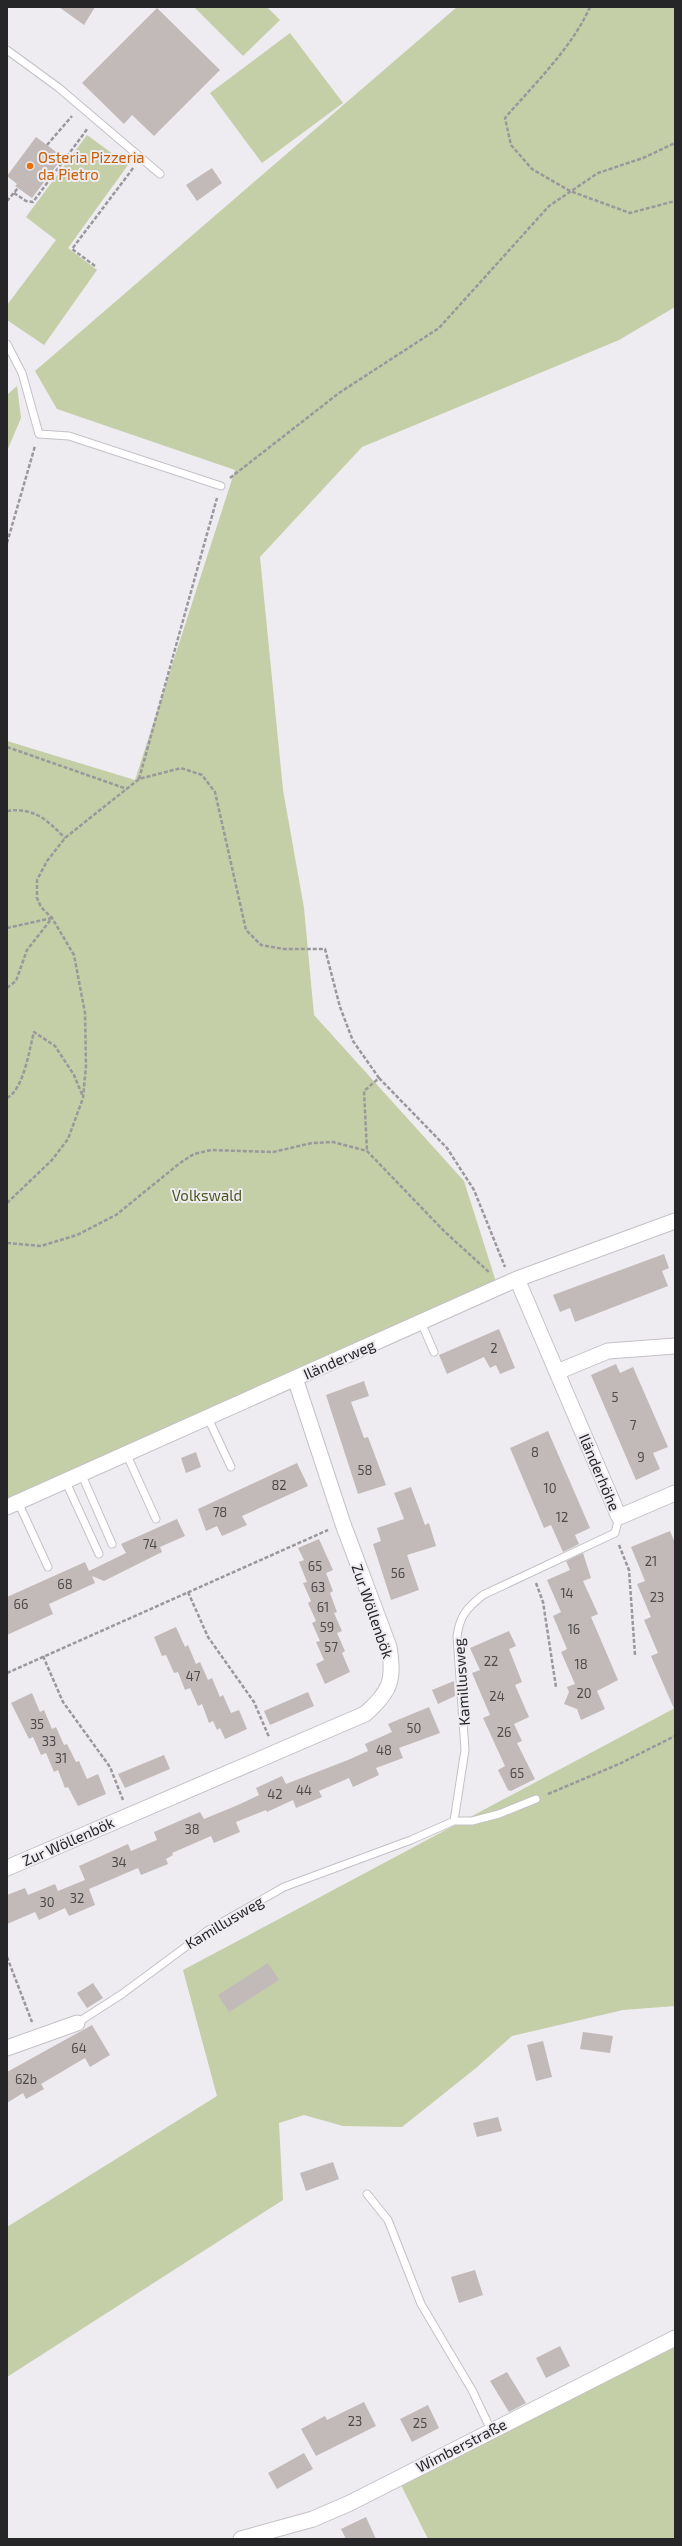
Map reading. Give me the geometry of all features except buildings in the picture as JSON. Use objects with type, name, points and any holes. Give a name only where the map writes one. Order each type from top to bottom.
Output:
[{"type":"street","name":"Iländerweg","points":[[13,1505],[207,1416],[510,1282],[675,1221]]},
{"type":"street","name":"Iländerhöhe","points":[[510,1282],[557,1372],[619,1517],[675,1493]]},
{"type":"street","points":[[557,1372],[608,1351],[675,1346]]},
{"type":"street","name":"Zur Wöllenbök","points":[[7,1868],[365,1714],[382,1699],[390,1683],[391,1662],[388,1647],[343,1524],[295,1378]]},
{"type":"street","name":"Kamillusweg","points":[[7,2048],[77,2023]]},
{"type":"street","name":"Wimberstraße","points":[[241,2539],[319,2516],[675,2338]]},
{"type":"lane","points":[[7,50],[59,88],[160,174]]},
{"type":"lane","points":[[7,344],[22,373],[38,434],[69,436],[221,486]]},
{"type":"lane","points":[[421,1322],[434,1352]]},
{"type":"lane","points":[[207,1416],[231,1467]]},
{"type":"lane","points":[[126,1453],[156,1519]]},
{"type":"lane","points":[[81,1473],[112,1544]]},
{"type":"lane","points":[[65,1480],[99,1554]]},
{"type":"lane","points":[[13,1505],[48,1566]]},
{"type":"lane","points":[[615,1533],[619,1517]]},
{"type":"lane","name":"Kamillusweg","points":[[454,1821],[465,1750],[457,1636],[459,1620],[471,1605],[483,1595],[615,1533]]},
{"type":"lane","name":"Kamillusweg","points":[[77,2023],[122,1994],[173,1954],[258,1901],[284,1888],[411,1840],[454,1821],[472,1821],[499,1814],[536,1799]]},
{"type":"lane","points":[[367,2194],[388,2220],[421,2304],[472,2390],[491,2430]]},
{"type":"path","points":[[590,7],[582,26],[561,54],[505,118],[511,145],[532,169],[570,192],[630,213],[675,201]]},
{"type":"path","points":[[47,145],[70,118]]},
{"type":"path","points":[[14,193],[26,201],[33,202],[95,119]]},
{"type":"path","points":[[139,779],[221,486],[339,393],[439,328],[524,231],[549,206],[598,173],[643,158],[675,143]]},
{"type":"path","points":[[95,266],[72,250],[140,158]]},
{"type":"path","points":[[7,202],[18,188]]},
{"type":"path","points":[[7,543],[38,434]]},
{"type":"path","points":[[7,747],[127,789]]},
{"type":"path","points":[[7,1203],[52,1160],[68,1139],[83,1098],[86,1066],[85,1013],[74,955],[52,918],[41,907],[37,898],[37,880],[47,861],[65,838],[139,779],[181,768],[202,775],[215,792],[246,930],[261,945],[283,949],[324,949],[340,1007],[353,1042],[379,1078],[447,1148],[474,1190],[502,1265],[510,1282]]},
{"type":"path","points":[[7,811],[18,809],[35,812],[48,821],[65,838]]},
{"type":"path","points":[[7,928],[52,918]]},
{"type":"path","points":[[7,988],[16,981],[27,950],[52,918]]},
{"type":"path","points":[[7,1098],[13,1095],[24,1071],[34,1032],[55,1046],[74,1075],[83,1098]]},
{"type":"path","points":[[366,1151],[364,1091],[379,1078]]},
{"type":"path","points":[[7,1243],[41,1246],[78,1235],[116,1215],[180,1162],[200,1152],[211,1150],[273,1152],[312,1143],[333,1142],[366,1151],[445,1232],[510,1282]]},
{"type":"path","points":[[7,1672],[343,1524]]},
{"type":"path","name":"Iländerhöhe","points":[[615,1533],[629,1570],[635,1655]]},
{"type":"path","points":[[532,1573],[543,1602],[556,1687]]},
{"type":"path","points":[[188,1592],[208,1637],[254,1702],[276,1752]]},
{"type":"path","name":"Zur Wöllenbök","points":[[43,1656],[64,1702],[110,1768],[129,1815]]},
{"type":"path","points":[[536,1799],[619,1764],[675,1736]]},
{"type":"path","points":[[7,1957],[37,2038]]},
{"type":"green space","points":[[194,7],[267,7],[280,20],[243,56]]},
{"type":"green space","name":"Volkswald","points":[[457,7],[675,7],[675,307],[619,340],[362,447],[260,557],[283,790],[304,908],[314,1015],[464,1181],[497,1285],[7,1505],[7,741],[135,780],[235,470],[57,409],[35,371]]},
{"type":"green space","points":[[290,33],[343,103],[262,163],[210,93]]},
{"type":"green space","points":[[87,135],[128,165],[68,248],[97,270],[44,345],[7,320],[7,305],[56,240],[26,217]]},
{"type":"green space","points":[[17,386],[21,418],[7,451],[7,395]]},
{"type":"green space","points":[[675,1708],[675,2006],[623,2010],[512,2036],[476,2068],[402,2127],[343,2126],[304,2115],[279,2123],[283,2200],[7,2377],[7,2227],[217,2096],[183,1970]]},
{"type":"green space","points":[[675,2346],[675,2539],[428,2539],[400,2483]]},
{"type":"place","name":"Osteria Pizzeria da Pietro","points":[[30,166]]}]
